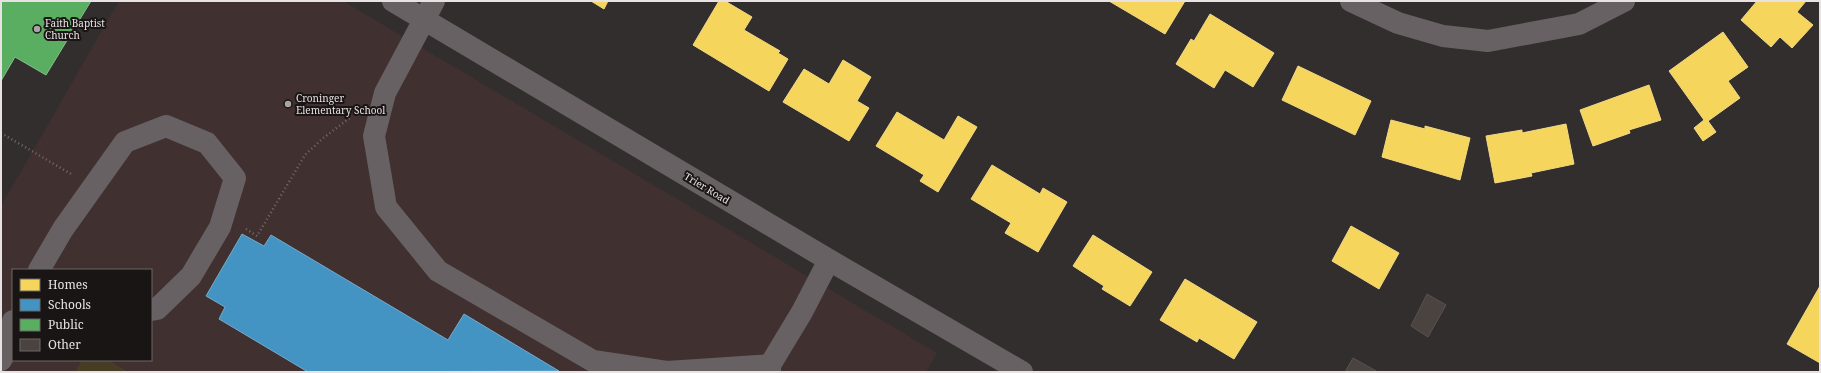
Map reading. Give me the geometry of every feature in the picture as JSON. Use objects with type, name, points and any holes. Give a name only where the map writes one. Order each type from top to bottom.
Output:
[{"type":"street","name":"Trier Road","points":[[393,1],[428,10],[829,260],[1022,372]]},
{"type":"street","points":[[1351,1],[1406,25],[1443,36],[1488,41],[1579,24],[1624,1]]},
{"type":"street","points":[[428,10],[384,93],[374,136],[386,207],[438,271],[593,362],[667,372],[770,368],[802,312],[829,260]]},
{"type":"street","points":[[40,269],[64,229],[125,142],[166,126],[207,143],[235,178],[220,227],[191,276],[158,309],[152,310]]},
{"type":"street","points":[[1,360],[12,336]]},
{"type":"path","points":[[245,229],[257,236],[305,155],[322,138],[384,93]]},
{"type":"shaded area","name":"Croninger Elementary School","points":[[119,1],[343,1],[937,353],[926,372],[1,372],[1,206]]},
{"type":"shaded area","points":[[81,361],[110,361],[128,372],[75,372]]},
{"type":"building: Homes","points":[[591,1],[608,1],[604,9]]},
{"type":"building: Homes","points":[[719,1],[725,1],[752,17],[744,30],[780,51],[778,53],[788,59],[769,91],[693,45]]},
{"type":"building: Homes","points":[[1109,1],[1185,1],[1165,34]]},
{"type":"building: Homes","points":[[1757,1],[1806,1],[1797,12],[1813,25],[1792,48],[1780,37],[1771,47],[1741,20]]},
{"type":"building: Homes","points":[[1210,14],[1274,53],[1253,87],[1225,70],[1214,88],[1176,64],[1191,39],[1194,41]]},
{"type":"building: Homes","points":[[1723,32],[1748,67],[1728,81],[1740,98],[1708,121],[1716,132],[1703,141],[1694,128],[1704,120],[1669,71]]},
{"type":"building: Homes","points":[[843,60],[871,77],[857,101],[869,108],[849,141],[783,102],[804,69],[829,84]]},
{"type":"building: Homes","points":[[1298,66],[1371,101],[1355,135],[1282,100]]},
{"type":"building: Homes","points":[[1649,85],[1661,120],[1629,130],[1630,133],[1593,146],[1580,110]]},
{"type":"building: Homes","points":[[897,112],[944,140],[958,116],[977,127],[938,192],[920,181],[924,175],[876,146]]},
{"type":"building: Homes","points":[[1391,120],[1425,129],[1425,126],[1470,138],[1460,180],[1382,157]]},
{"type":"building: Homes","points":[[1566,124],[1574,164],[1531,173],[1532,176],[1495,183],[1486,136],[1522,130],[1522,133]]},
{"type":"building: Homes","points":[[992,165],[1040,194],[1043,188],[1067,202],[1038,252],[1005,233],[1011,223],[971,199]]},
{"type":"building: Homes","points":[[1351,226],[1399,253],[1379,289],[1332,261]]},
{"type":"building: Homes","points":[[1093,235],[1152,272],[1130,306],[1102,289],[1104,286],[1073,266]]},
{"type":"building: Homes","points":[[1185,279],[1257,322],[1234,359],[1199,338],[1197,342],[1160,320]]},
{"type":"building: Homes","points":[[1820,286],[1820,363],[1787,344]]},
{"type":"building: Schools","points":[[242,234],[264,246],[271,235],[448,340],[464,314],[559,371],[308,372],[219,319],[225,307],[206,296]]},
{"type":"building: Public","name":"Faith Baptist Church","points":[[1,1],[91,1],[46,75],[15,57],[1,81]]},
{"type":"building: Other","points":[[1427,294],[1446,305],[1428,337],[1411,326]]},
{"type":"building: Other","points":[[1353,358],[1378,372],[1345,372]]},
{"type":"place","name":"Faith Baptist Church","points":[[37,29]]},
{"type":"place","name":"Croninger Elementary School","points":[[288,104]]}]
